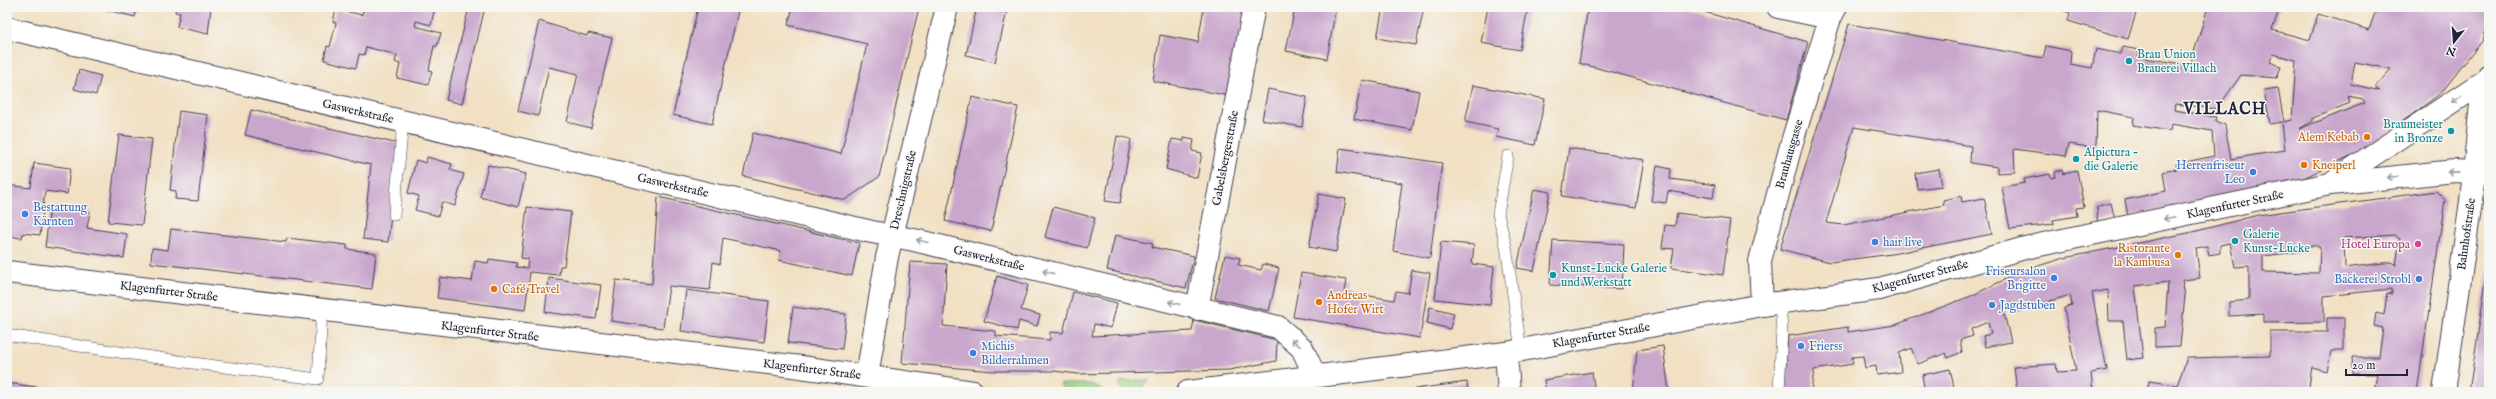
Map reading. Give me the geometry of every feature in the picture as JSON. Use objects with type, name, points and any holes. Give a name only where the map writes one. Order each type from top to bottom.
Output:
[{"type":"street","name":"Dreschnigstraße","points":[[867,376],[892,236],[947,7]]},
{"type":"street","name":"Gabelsbergerstraße","points":[[1197,309],[1254,7]]},
{"type":"street","points":[[1778,7],[1833,13]]},
{"type":"street","name":"Brauhausgasse","points":[[1771,304],[1760,261],[1792,142],[1833,13]]},
{"type":"street","name":"Gaswerkstraße","points":[[7,28],[1278,327],[1302,348],[1315,376]]},
{"type":"street","name":"Klagenfurter Straße","points":[[2330,184],[2488,77]]},
{"type":"street","name":"Bahnhofstraße","points":[[2444,392],[2482,173],[2481,104],[2488,77]]},
{"type":"street","name":"Klagenfurter Straße","points":[[1188,392],[1513,351],[1771,304],[1879,288],[2025,248],[2330,184],[2455,171],[2482,173]]},
{"type":"street","name":"Klagenfurter Straße","points":[[7,272],[867,376],[973,392]]},
{"type":"street","points":[[1509,392],[1513,351]]},
{"type":"lane","points":[[394,215],[403,122]]},
{"type":"lane","points":[[1508,156],[1498,214],[1506,246],[1513,351]]},
{"type":"lane","points":[[1771,304],[1782,330],[1779,392]]},
{"type":"lane","points":[[7,335],[185,362],[318,379],[322,310]]},
{"type":"green space","points":[[1149,380],[1138,392],[1125,392],[1118,385],[1121,381]]},
{"type":"green space","points":[[1060,384],[1091,384],[1107,392],[1065,392]]},
{"type":"building","points":[[104,7],[137,7],[135,17],[103,9]]},
{"type":"building","points":[[176,7],[211,7],[208,34],[177,27],[180,13],[175,12]]},
{"type":"building","points":[[354,7],[435,7],[431,25],[416,21],[415,26],[441,33],[437,46],[434,46],[429,70],[432,71],[428,85],[397,78],[400,64],[395,62],[397,55],[366,47],[364,55],[359,54],[356,68],[324,60],[327,46],[330,47],[336,23],[333,22],[336,9],[362,15],[363,10]]},
{"type":"building","points":[[469,7],[485,7],[462,104],[446,100]]},
{"type":"building","points":[[698,7],[739,7],[712,124],[673,115]]},
{"type":"building","points":[[793,7],[919,7],[879,177],[845,200],[743,176],[753,133],[841,154],[867,44],[788,25]]},
{"type":"building","points":[[977,7],[1008,7],[995,62],[966,55]]},
{"type":"building","points":[[1204,7],[1245,7],[1230,96],[1153,81],[1160,35],[1198,42]]},
{"type":"building","points":[[1295,7],[1336,7],[1327,59],[1286,51]]},
{"type":"building","points":[[1383,7],[1424,7],[1416,45],[1377,38]]},
{"type":"building","points":[[1488,7],[1528,7],[1520,50],[1481,43]]},
{"type":"building","points":[[1588,7],[1687,7],[1808,42],[1786,120],[1579,63]]},
{"type":"building","name":"Brau Union Brauerei Villach","points":[[2052,7],[2138,7],[2128,39],[2068,21],[2070,13]]},
{"type":"building","points":[[2208,7],[2280,7],[2272,30],[2310,40],[2318,14],[2369,30],[2377,7],[2489,8],[2489,20],[2483,40],[2441,93],[2367,148],[2293,183],[2128,216],[2125,200],[2166,191],[2163,172],[2177,169],[2176,164],[2214,156],[2212,131],[2171,124],[2170,131],[2133,125],[2134,117],[2097,110],[2096,148],[2069,144],[2066,156],[2014,149],[2015,172],[1997,173],[1997,167],[1970,163],[1971,146],[1854,127],[1826,223],[1844,225],[1944,205],[1943,200],[1961,196],[1962,202],[1984,198],[1992,234],[1892,254],[1830,262],[1780,249],[1849,24],[2043,58],[2046,46],[2071,51],[2070,64],[2092,68],[2096,49],[2121,54],[2123,47],[2139,50],[2138,57],[2190,65]],"holes":[[[2273,54],[2296,60],[2292,120],[2284,122],[2278,88],[2264,90],[2270,124],[2282,122],[2285,150],[2231,159],[2225,125],[2215,121],[2216,117],[2174,110],[2175,104],[2217,109],[2241,75],[2277,78],[2281,66],[2270,62]],[[2355,62],[2391,69],[2375,87],[2380,91],[2351,84]],[[2348,96],[2363,99],[2365,103],[2299,129],[2313,121],[2313,118],[2350,103]]]},
{"type":"building","points":[[539,21],[587,36],[588,33],[612,38],[591,128],[567,122],[578,74],[549,67],[538,116],[518,111]]},
{"type":"building","points":[[79,70],[101,76],[96,95],[74,89]]},
{"type":"building","points":[[1362,80],[1419,91],[1412,130],[1354,119]]},
{"type":"building","points":[[1473,85],[1545,99],[1535,145],[1496,137],[1498,129],[1465,122]]},
{"type":"building","points":[[1268,89],[1307,97],[1302,127],[1262,120]]},
{"type":"building","points":[[972,97],[1018,107],[991,231],[945,221]]},
{"type":"building","points":[[251,110],[399,144],[388,242],[363,239],[371,165],[245,135]]},
{"type":"building","points":[[179,111],[208,115],[198,201],[175,199],[176,191],[170,190]]},
{"type":"building","points":[[119,135],[152,139],[142,225],[108,222]]},
{"type":"building","points":[[1117,136],[1131,139],[1120,203],[1105,201]]},
{"type":"building","points":[[1184,138],[1194,140],[1192,151],[1202,153],[1197,178],[1166,169],[1172,139],[1184,141]]},
{"type":"building","points":[[1340,148],[1442,163],[1430,258],[1393,251],[1402,183],[1337,172]]},
{"type":"building","points":[[1569,148],[1644,160],[1636,208],[1562,196]]},
{"type":"building","points":[[427,157],[452,164],[450,170],[464,174],[455,206],[442,202],[438,216],[415,210],[419,196],[408,193],[416,160],[426,163]]},
{"type":"building","name":"Bestattung Kärnten","points":[[34,163],[70,168],[67,194],[45,191],[40,235],[23,233],[22,238],[7,236],[7,185],[31,188]]},
{"type":"building","points":[[488,165],[526,174],[518,207],[480,197]]},
{"type":"building","points":[[1657,166],[1671,169],[1670,179],[1715,185],[1713,198],[1668,191],[1666,203],[1651,201]]},
{"type":"building","points":[[1939,169],[1942,186],[1917,189],[1915,173]]},
{"type":"building","points":[[2062,170],[2063,174],[2077,171],[2084,207],[2076,208],[2077,216],[2053,220],[2054,224],[2010,229],[2002,187],[2025,183],[2024,179],[2050,174],[2051,178],[2056,177],[2055,172]]},
{"type":"building","points":[[1534,189],[1550,192],[1534,271],[1517,268]]},
{"type":"building","points":[[2436,191],[2445,200],[2417,392],[2374,392],[2377,374],[2353,374],[2352,357],[2379,357],[2383,328],[2374,326],[2376,313],[2384,315],[2387,293],[2392,294],[2392,289],[2324,296],[2324,322],[2264,323],[2264,314],[2229,316],[2229,302],[2249,300],[2249,266],[2235,267],[2230,243],[2220,245],[2220,253],[2209,255],[2207,246],[2196,248],[2200,278],[2182,280],[2185,296],[2180,346],[2155,347],[2155,328],[2165,327],[2168,282],[2135,286],[2143,358],[2127,360],[2123,321],[2109,321],[2108,290],[2092,293],[2107,370],[2091,373],[2093,392],[2017,392],[2014,367],[2056,364],[2057,372],[2076,371],[2064,308],[2072,305],[2070,295],[2014,312],[2011,303],[2002,305],[2011,342],[1985,347],[1983,336],[1991,334],[1988,322],[1971,329],[1973,336],[1960,340],[1962,352],[1948,358],[1946,353],[1918,364],[1911,348],[1899,353],[1901,372],[1877,375],[1876,366],[1865,368],[1863,356],[1852,357],[1853,364],[1814,370],[1811,392],[1784,392],[1788,336],[1848,327],[1848,332],[1895,325],[1971,296],[2022,271],[2064,258],[2193,232],[2258,215]],"holes":[[[2394,235],[2400,239],[2396,265],[2391,262],[2345,268],[2344,238]],[[2305,246],[2320,246],[2319,273],[2263,272],[2263,256],[2306,251]]]},
{"type":"building","points":[[1319,194],[1346,199],[1336,252],[1309,247]]},
{"type":"building","points":[[658,197],[859,243],[852,276],[779,260],[781,251],[723,238],[720,264],[713,262],[710,290],[669,286],[663,328],[611,321],[616,280],[652,284]]},
{"type":"building","points":[[2111,203],[2115,220],[2097,223],[2098,206]]},
{"type":"building","points":[[50,207],[90,212],[87,228],[127,234],[124,258],[45,247]]},
{"type":"building","points":[[527,207],[571,212],[564,266],[560,266],[559,275],[530,272],[525,310],[437,298],[440,277],[472,281],[475,261],[488,263],[489,259],[517,263],[516,267],[527,268],[528,259],[521,258]]},
{"type":"building","points":[[1053,207],[1095,218],[1087,248],[1045,237]]},
{"type":"building","points":[[1677,213],[1730,220],[1723,275],[1671,268],[1674,249],[1662,248],[1665,225],[1675,226]]},
{"type":"building","points":[[171,229],[286,242],[287,238],[347,245],[347,249],[376,253],[372,289],[151,263],[152,248],[168,250]]},
{"type":"building","points":[[1115,235],[1153,243],[1152,247],[1194,256],[1186,288],[1107,270]]},
{"type":"building","points":[[1553,240],[1624,244],[1622,289],[1550,285]]},
{"type":"building","points":[[1441,242],[1474,245],[1472,264],[1494,267],[1490,305],[1435,299]]},
{"type":"building","points":[[1225,255],[1240,258],[1238,265],[1261,270],[1263,264],[1279,268],[1269,311],[1215,298]]},
{"type":"building","points":[[910,262],[947,264],[943,326],[996,331],[996,336],[1050,340],[1050,332],[1063,333],[1073,292],[1117,303],[1111,328],[1094,324],[1092,336],[1192,331],[1194,320],[1277,340],[1276,361],[1229,370],[1078,374],[1054,371],[993,371],[902,363]]},
{"type":"building","points":[[2488,268],[2489,392],[2469,392],[2487,274]]},
{"type":"building","points":[[1412,270],[1430,273],[1420,338],[1293,317],[1301,273],[1346,280],[1344,292],[1394,300],[1396,291],[1408,293]]},
{"type":"building","points":[[997,276],[1028,285],[1021,310],[1040,315],[1037,326],[1019,321],[1017,330],[984,321]]},
{"type":"building","points":[[549,278],[601,285],[596,319],[545,312]]},
{"type":"building","points":[[686,290],[769,301],[764,342],[681,331]]},
{"type":"building","points":[[793,307],[846,314],[842,349],[788,343]]},
{"type":"building","points":[[1430,307],[1454,313],[1450,329],[1427,323]]},
{"type":"building","points":[[2327,318],[2344,318],[2344,351],[2331,351],[2327,371],[2312,367],[2308,392],[2147,392],[2149,381],[2177,385],[2187,358],[2270,356],[2270,332],[2327,332]]},
{"type":"building","points":[[1663,346],[1669,392],[1633,392],[1637,350]]},
{"type":"building","points":[[1950,369],[1955,392],[1917,392],[1916,389],[1924,387],[1922,375]]},
{"type":"building","points":[[1592,372],[1595,392],[1546,392],[1544,380]]},
{"type":"building","points":[[1467,382],[1468,392],[1400,392],[1400,391]]},
{"type":"building","points":[[7,383],[58,390],[57,392],[7,392]]},
{"type":"place","name":"Brau Union Brauerei Villach","points":[[2129,61]]},
{"type":"place","name":"Braumeister in Bronze","points":[[2451,131]]},
{"type":"place","name":"Alem Kebab","points":[[2367,137]]},
{"type":"place","name":"Alpictura - die Galerie","points":[[2076,159]]},
{"type":"place","name":"Kneiperl","points":[[2304,165]]},
{"type":"place","name":"Herrenfriseur Leo","points":[[2253,172]]},
{"type":"place","name":"Bestattung Kärnten","points":[[25,214]]},
{"type":"place","name":"Galerie Kunst-Lücke","points":[[2235,241]]},
{"type":"place","name":"hair live","points":[[1875,242]]},
{"type":"place","name":"Hotel Europa","points":[[2418,244]]},
{"type":"place","name":"Ristorante la Kambusa","points":[[2178,255]]},
{"type":"place","name":"Kunst-Lücke Galerie und Werkstatt","points":[[1553,275]]},
{"type":"place","name":"Friseursalon Brigitte","points":[[2054,278]]},
{"type":"place","name":"Bäckerei Strobl","points":[[2419,279]]},
{"type":"place","name":"Café Travel","points":[[494,289]]},
{"type":"place","name":"Andreas Hofer Wirt","points":[[1319,302]]},
{"type":"place","name":"Jagdstuben","points":[[1992,305]]},
{"type":"place","name":"Frierss","points":[[1801,346]]},
{"type":"place","name":"Michis Bilderrahmen","points":[[973,353]]},
{"type":"district","name":"VILLACH","points":[[2225,108]]}]
